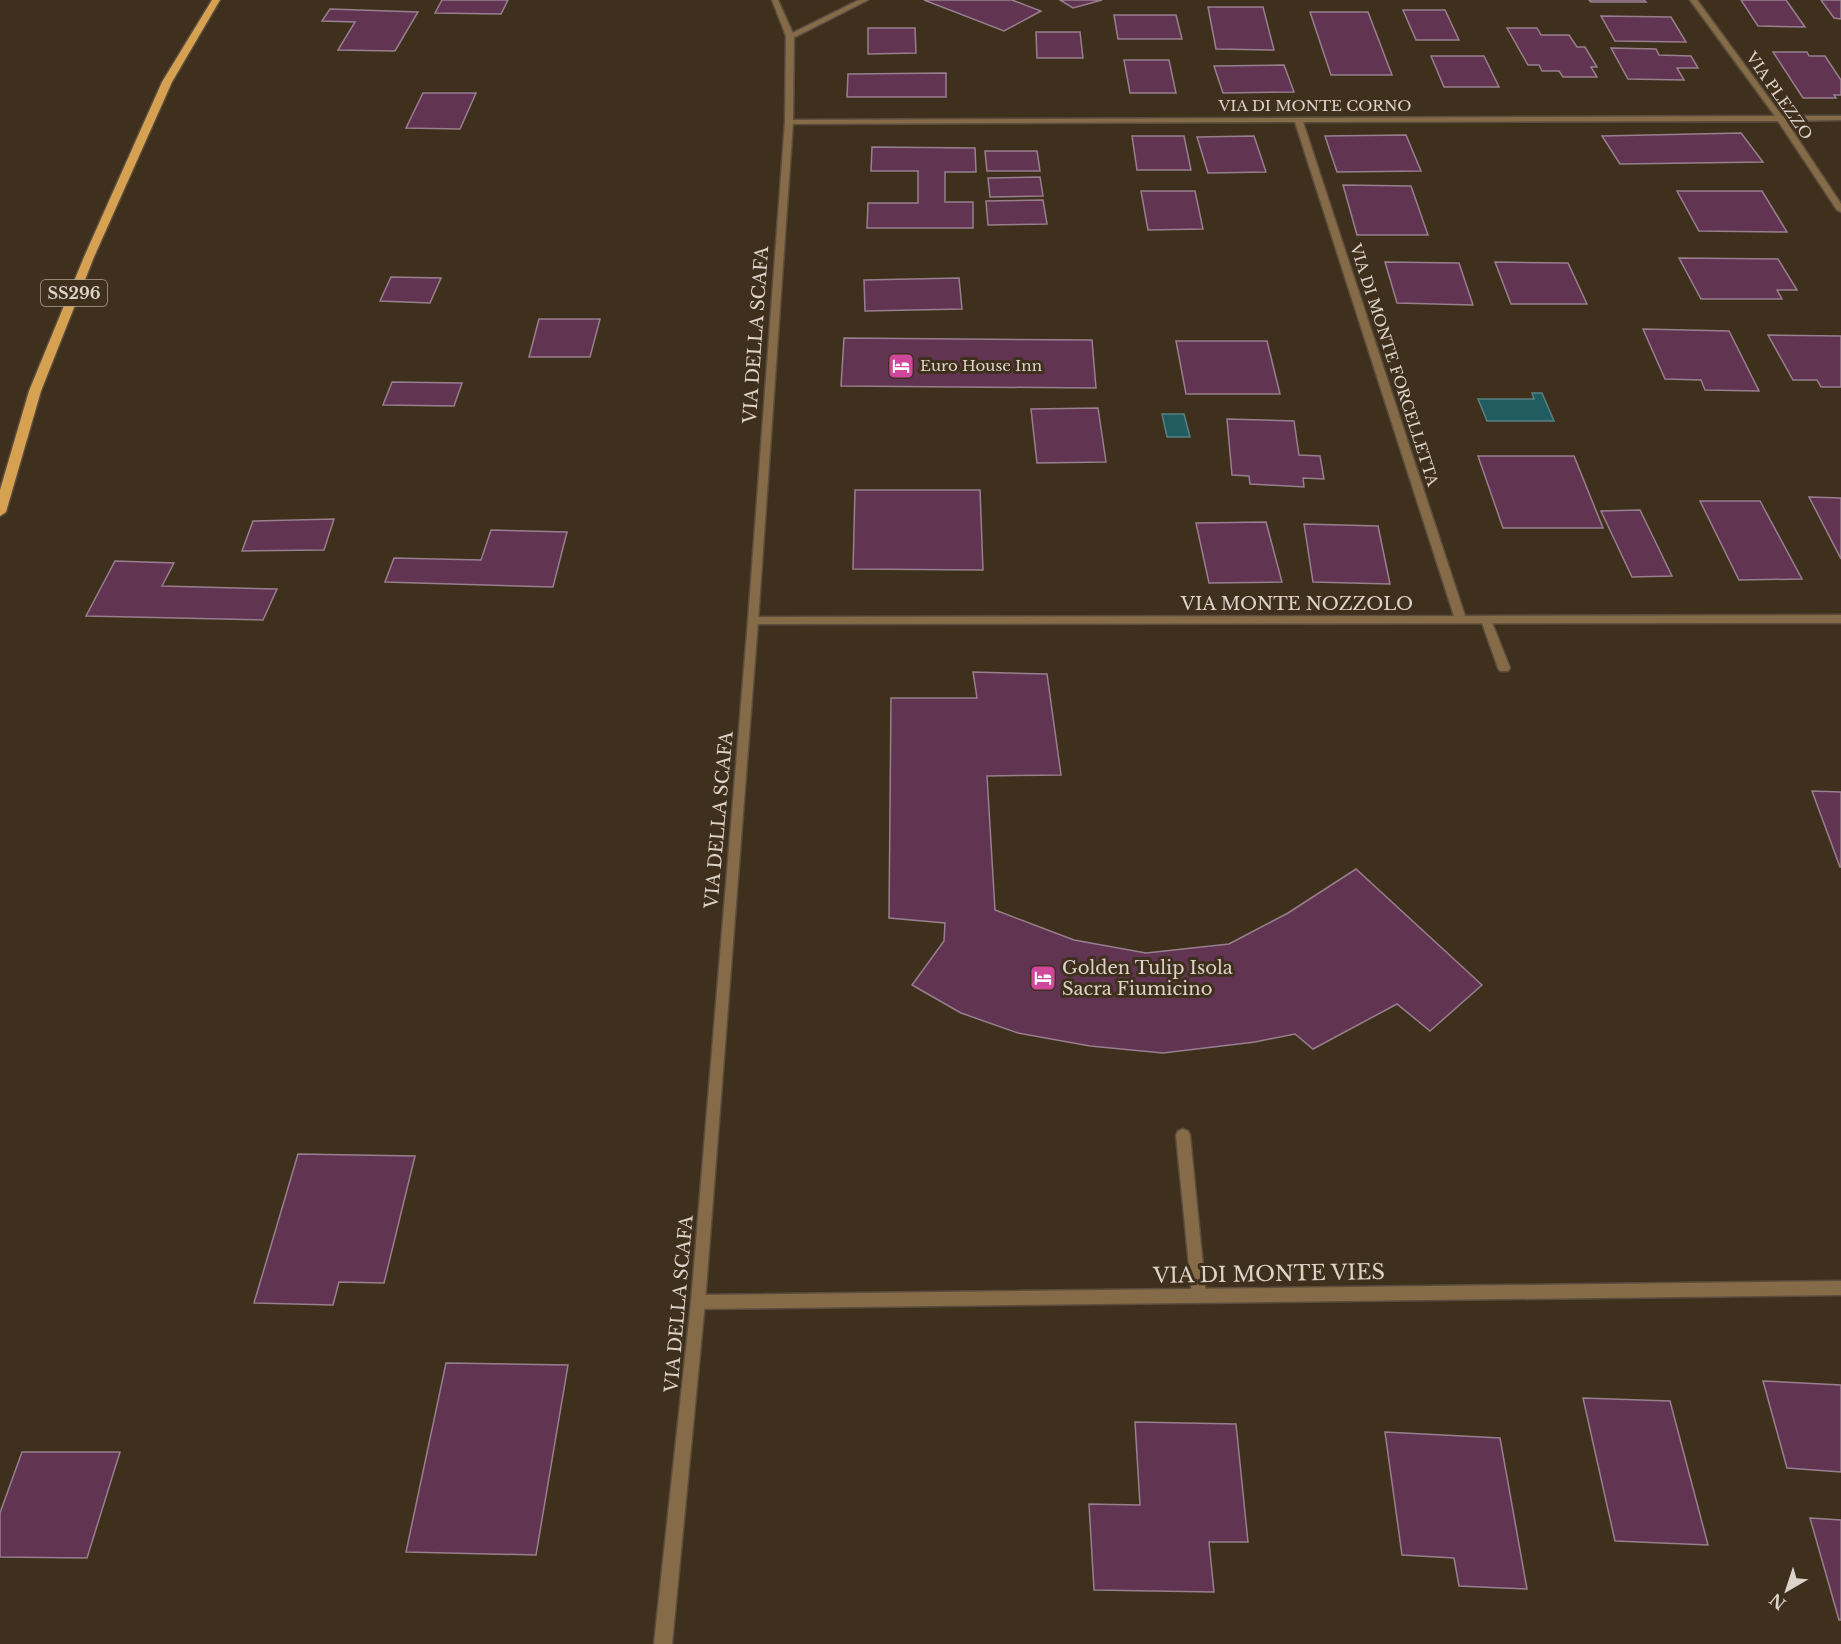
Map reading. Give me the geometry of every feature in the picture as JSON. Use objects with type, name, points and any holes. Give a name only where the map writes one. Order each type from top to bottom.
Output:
[{"type":"main road","name":"SS296","points":[[0,512],[35,391],[89,257],[167,82],[216,0]]},
{"type":"street","name":"VIA DELLA SCAFA","points":[[663,1644],[698,1302],[753,621],[789,122],[790,36],[775,0]]},
{"type":"street","points":[[790,36],[865,0]]},
{"type":"street","name":"VIA PLEZZO","points":[[1693,0],[1780,118],[1841,210]]},
{"type":"street","name":"VIA DI MONTE CORNO","points":[[789,122],[1841,118]]},
{"type":"street","name":"VIA DI MONTE FORCELLETTA","points":[[1298,120],[1461,620]]},
{"type":"street","name":"VIA MONTE NOZZOLO","points":[[753,621],[1841,619]]},
{"type":"street","points":[[1486,620],[1504,668]]},
{"type":"street","points":[[1183,1135],[1198,1296]]},
{"type":"street","name":"VIA DI MONTE VIES","points":[[698,1302],[1841,1288]]},
{"type":"water","points":[[1532,393],[1542,393],[1554,421],[1487,421],[1478,399],[1534,399]]},
{"type":"water","points":[[1162,414],[1184,414],[1190,437],[1167,437]]},
{"type":"building","points":[[442,0],[508,0],[501,14],[435,13]]},
{"type":"building","points":[[924,0],[1012,0],[1041,11],[1004,31]]},
{"type":"building","points":[[1060,0],[1102,0],[1073,8]]},
{"type":"building","points":[[1589,0],[1644,0],[1646,2],[1591,2]]},
{"type":"building","points":[[1741,0],[1786,0],[1805,27],[1758,26]]},
{"type":"building","points":[[1821,0],[1841,0],[1841,19],[1834,18]]},
{"type":"building","points":[[1208,7],[1263,7],[1274,50],[1216,49]]},
{"type":"building","points":[[330,9],[418,12],[395,51],[338,50],[355,22],[322,21]]},
{"type":"building","points":[[1403,10],[1445,10],[1459,40],[1416,40]]},
{"type":"building","points":[[1310,12],[1368,12],[1392,75],[1331,75]]},
{"type":"building","points":[[1114,15],[1176,15],[1182,39],[1118,39]]},
{"type":"building","points":[[1601,16],[1671,17],[1686,42],[1615,41]]},
{"type":"building","points":[[868,28],[915,28],[916,53],[868,54]]},
{"type":"building","points":[[1507,28],[1537,28],[1541,35],[1569,35],[1577,47],[1585,47],[1597,67],[1591,67],[1597,77],[1563,77],[1559,71],[1542,71],[1539,65],[1528,65]]},
{"type":"building","points":[[1036,32],[1080,32],[1083,58],[1037,58]]},
{"type":"building","points":[[1611,48],[1656,49],[1659,55],[1691,56],[1698,68],[1677,68],[1684,80],[1628,79]]},
{"type":"building","points":[[1773,52],[1807,52],[1809,56],[1825,56],[1841,80],[1841,95],[1834,95],[1836,98],[1803,98]]},
{"type":"building","points":[[1431,56],[1484,56],[1499,87],[1444,87]]},
{"type":"building","points":[[1124,60],[1169,60],[1176,93],[1130,93]]},
{"type":"building","points":[[1284,65],[1294,92],[1223,93],[1214,66]]},
{"type":"building","points":[[946,73],[946,97],[847,97],[848,74]]},
{"type":"building","points":[[423,93],[476,93],[460,129],[406,128]]},
{"type":"building","points":[[1741,133],[1763,162],[1620,164],[1602,136]]},
{"type":"building","points":[[1406,135],[1421,171],[1337,172],[1325,136]]},
{"type":"building","points":[[1132,136],[1184,136],[1191,170],[1137,170]]},
{"type":"building","points":[[1254,136],[1266,172],[1208,173],[1197,137]]},
{"type":"building","points":[[872,147],[975,148],[976,172],[945,172],[945,202],[973,202],[973,228],[867,228],[868,203],[918,203],[918,171],[871,171]]},
{"type":"building","points":[[985,151],[1037,151],[1040,171],[987,171]]},
{"type":"building","points":[[1040,177],[1043,196],[990,197],[988,178]]},
{"type":"building","points":[[1343,185],[1411,186],[1428,235],[1357,235]]},
{"type":"building","points":[[1141,191],[1195,191],[1203,229],[1148,230]]},
{"type":"building","points":[[1677,191],[1762,191],[1787,232],[1699,231]]},
{"type":"building","points":[[1043,200],[1047,224],[988,225],[986,201]]},
{"type":"building","points":[[1679,258],[1778,259],[1797,290],[1777,290],[1782,299],[1701,299]]},
{"type":"building","points":[[1385,262],[1459,263],[1473,305],[1397,303]]},
{"type":"building","points":[[1495,262],[1568,263],[1587,304],[1511,304]]},
{"type":"building","points":[[391,277],[441,278],[430,303],[380,301]]},
{"type":"building","points":[[959,278],[962,309],[865,311],[864,280]]},
{"type":"building","points":[[539,319],[600,319],[590,357],[529,357]]},
{"type":"building","points":[[1643,329],[1729,331],[1759,391],[1705,390],[1701,380],[1665,379]]},
{"type":"building","points":[[1768,335],[1841,336],[1841,387],[1821,387],[1817,380],[1793,380]]},
{"type":"building","points":[[844,338],[1092,340],[1096,388],[841,386]]},
{"type":"building","points":[[1176,341],[1267,341],[1280,394],[1186,394]]},
{"type":"building","points":[[392,382],[462,383],[454,406],[383,405]]},
{"type":"building","points":[[1098,408],[1106,462],[1037,463],[1031,409]]},
{"type":"building","points":[[1227,419],[1294,421],[1299,455],[1320,456],[1324,479],[1303,478],[1304,487],[1250,484],[1249,476],[1232,475]]},
{"type":"building","points":[[1478,456],[1574,456],[1603,528],[1503,528]]},
{"type":"building","points":[[855,490],[980,490],[983,570],[853,569]]},
{"type":"building","points":[[1809,497],[1841,498],[1841,559]]},
{"type":"building","points":[[1700,501],[1760,501],[1802,579],[1739,580]]},
{"type":"building","points":[[1640,510],[1672,576],[1632,577],[1601,511]]},
{"type":"building","points":[[334,519],[324,550],[242,551],[253,521]]},
{"type":"building","points":[[1266,522],[1282,582],[1209,583],[1196,523]]},
{"type":"building","points":[[1304,524],[1378,526],[1390,584],[1313,582]]},
{"type":"building","points":[[491,530],[567,532],[553,587],[385,582],[394,558],[481,560]]},
{"type":"building","points":[[115,561],[174,563],[162,586],[277,589],[263,620],[86,616]]},
{"type":"building","points":[[973,672],[1047,674],[1061,775],[987,776],[995,910],[1074,940],[1146,953],[1229,944],[1288,913],[1356,869],[1482,985],[1430,1031],[1397,1004],[1313,1049],[1295,1034],[1255,1042],[1163,1053],[1090,1046],[1018,1033],[961,1013],[912,985],[944,941],[945,923],[889,918],[891,698],[977,698]]},
{"type":"building","points":[[1812,791],[1841,792],[1841,867],[1840,867]]},
{"type":"building","points":[[298,1154],[415,1156],[384,1283],[339,1282],[333,1305],[254,1303]]},
{"type":"building","points":[[446,1363],[568,1365],[536,1555],[406,1552]]},
{"type":"building","points":[[1763,1381],[1841,1385],[1841,1472],[1787,1468]]},
{"type":"building","points":[[1583,1398],[1670,1401],[1708,1545],[1615,1541]]},
{"type":"building","points":[[1135,1422],[1236,1424],[1248,1542],[1209,1542],[1214,1592],[1094,1590],[1089,1504],[1140,1505]]},
{"type":"building","points":[[1385,1432],[1500,1438],[1527,1589],[1459,1586],[1454,1558],[1402,1555]]},
{"type":"building","points":[[22,1452],[120,1452],[87,1558],[0,1557],[0,1513]]},
{"type":"building","points":[[1810,1518],[1841,1520],[1841,1620],[1839,1620]]},
{"type":"place","name":"Euro House Inn","points":[[901,366]]},
{"type":"place","name":"Golden Tulip Isola Sacra Fiumicino","points":[[1043,978]]}]
